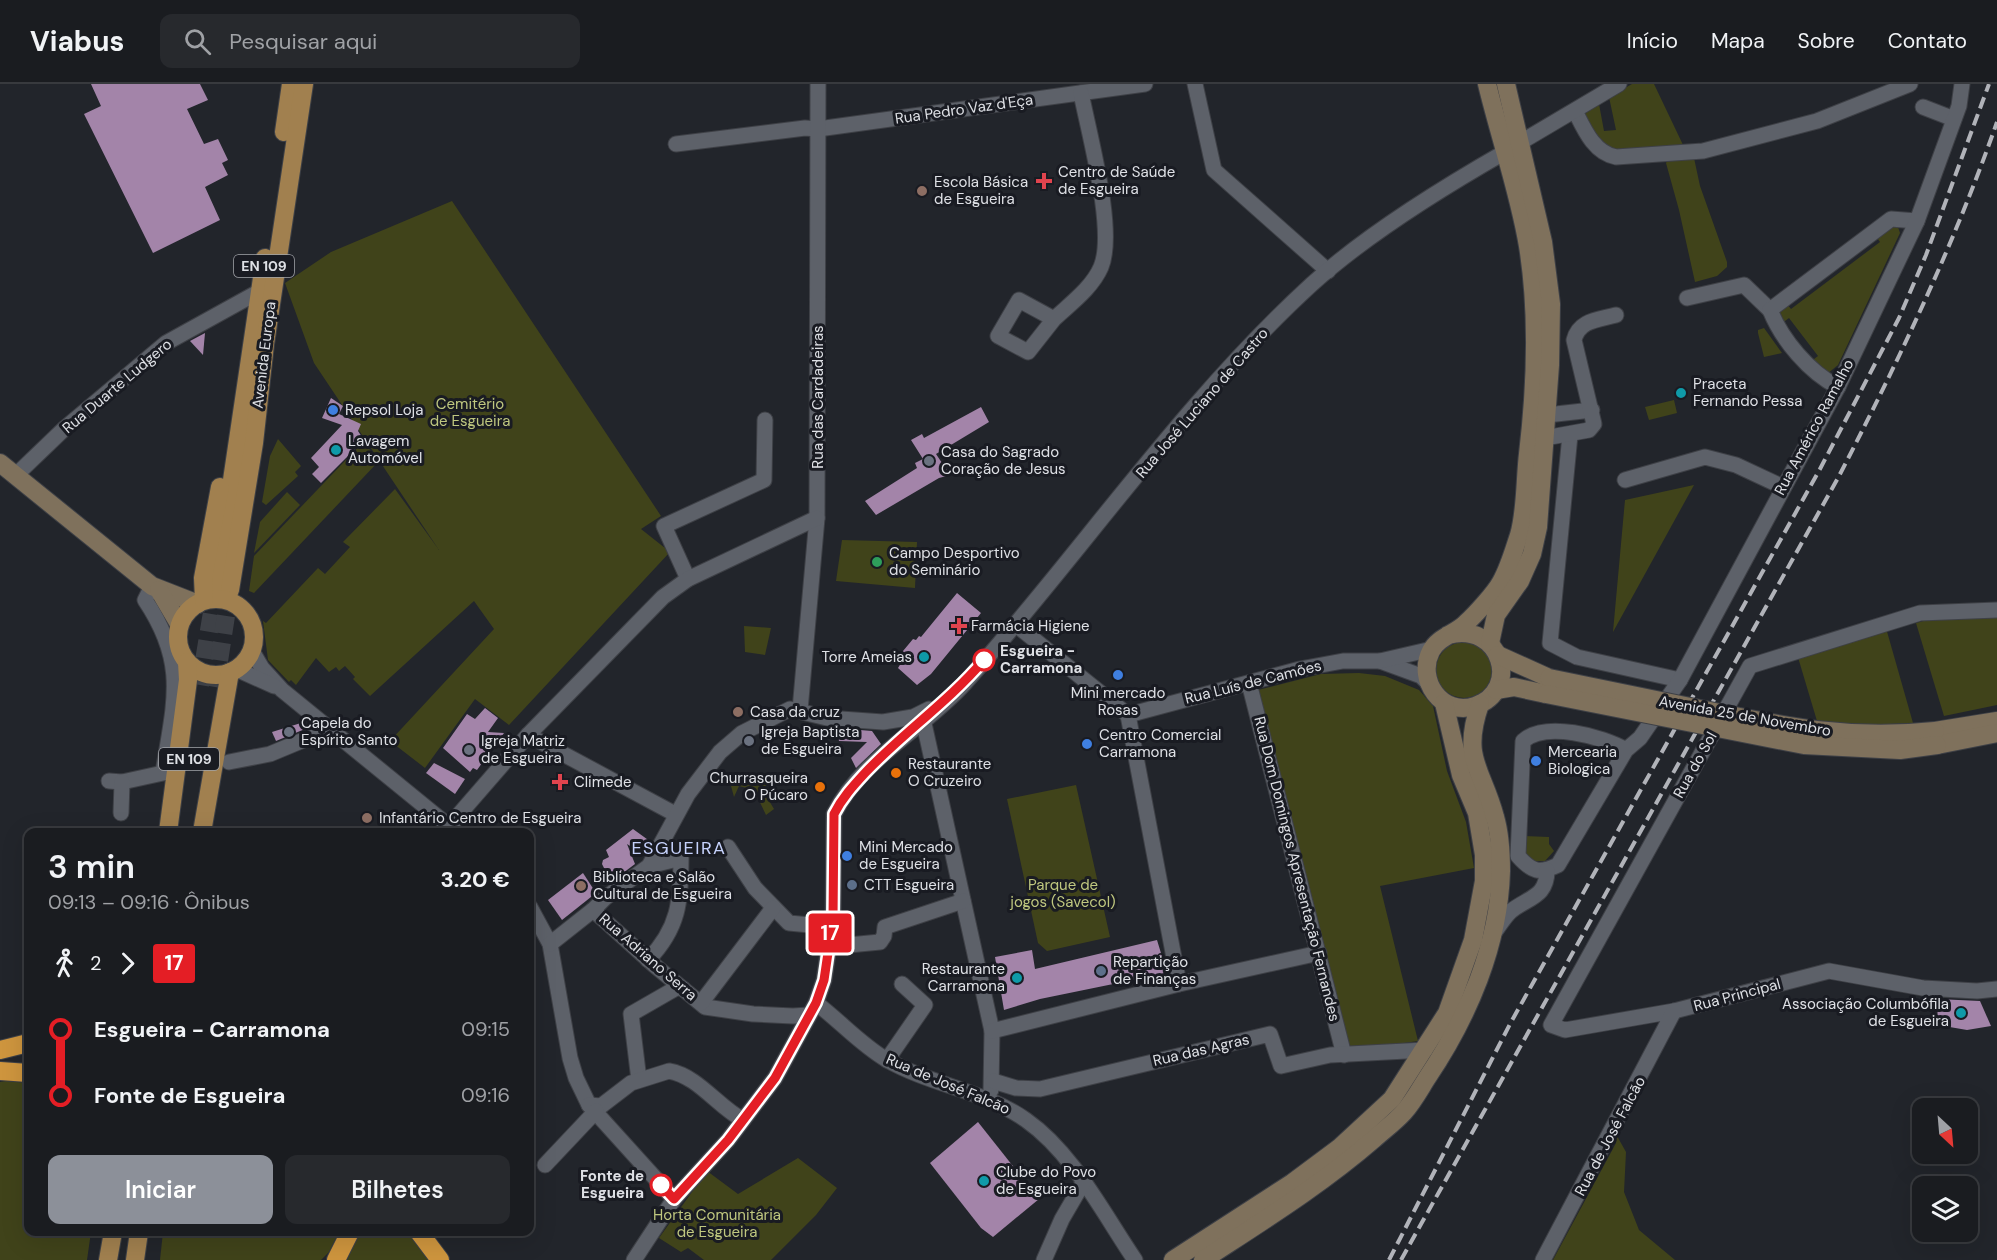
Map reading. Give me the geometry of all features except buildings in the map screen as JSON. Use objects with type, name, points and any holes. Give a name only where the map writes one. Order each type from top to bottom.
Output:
[{"type":"highway","points":[[0,1050],[24,1044]]},
{"type":"highway","points":[[0,1071],[24,1073]]},
{"type":"highway","points":[[336,1260],[348,1236]]},
{"type":"highway","points":[[422,1236],[440,1260]]},
{"type":"main road","name":"Avenida Europa","points":[[245,445],[260,291],[291,84]]},
{"type":"main road","name":"Avenida Europa","points":[[210,592],[245,445],[267,325],[304,84]]},
{"type":"main road","points":[[1486,84],[1528,245],[1535,306],[1534,365],[1520,533],[1501,583],[1466,624],[1448,635],[1432,649],[1427,660],[1427,682],[1437,697],[1444,703],[1466,708],[1480,704],[1496,690],[1501,672],[1494,649],[1496,615],[1521,581],[1532,554],[1538,527],[1547,415],[1551,304],[1543,242],[1506,84]]},
{"type":"main road","points":[[233,671],[207,674],[196,670],[180,651],[177,638],[179,624],[190,608],[210,592],[223,467],[245,445],[260,472],[242,593],[243,610]]},
{"type":"main road","points":[[0,463],[162,590],[179,624]]},
{"type":"main road","points":[[162,590],[195,586],[234,602],[243,610],[254,629],[252,651],[213,691],[202,828]]},
{"type":"main road","points":[[162,590],[210,592]]},
{"type":"main road","points":[[1448,635],[1468,632],[1494,649]]},
{"type":"main road","name":"Avenida 25 de Novembro","points":[[1494,649],[1548,686]]},
{"type":"main road","points":[[169,828],[188,680],[187,662]]},
{"type":"main road","name":"Avenida 25 de Novembro","points":[[1496,690],[1548,686],[1804,745],[1900,750],[1997,721]]},
{"type":"main road","name":"EN 109","points":[[178,828],[213,691]]},
{"type":"main road","name":"EN 109","points":[[193,828],[213,691]]},
{"type":"main road","points":[[1203,1260],[1339,1148],[1392,1099],[1447,1013],[1473,940],[1484,881],[1481,834],[1477,813],[1461,775],[1444,703]]},
{"type":"main road","points":[[1173,1260],[1247,1222],[1347,1162],[1405,1112],[1432,1071],[1471,1002],[1491,937],[1501,871],[1495,816],[1474,763],[1472,731],[1480,704]]},
{"type":"main road","name":"Avenida 25 de Novembro","points":[[1936,738],[1997,733]]},
{"type":"main road","points":[[108,1260],[112,1236]]},
{"type":"main road","points":[[135,1260],[138,1236]]},
{"type":"street","name":"Rua das Cardadeiras","points":[[800,710],[817,518],[820,180],[818,84]]},
{"type":"street","name":"Rua Pedro Vaz d'Eça","points":[[676,144],[805,128],[818,129],[1145,84]]},
{"type":"street","points":[[1195,84],[1214,170],[1328,271]]},
{"type":"street","points":[[1521,142],[1619,84]]},
{"type":"street","points":[[1575,111],[1591,139],[1604,155],[1616,158],[1692,152],[1817,120],[1910,84]]},
{"type":"street","name":"Rua Américo Ramalho","points":[[1491,937],[1510,912],[1540,893],[1547,880],[1547,870],[1558,865],[1626,750],[1640,738],[1680,680],[1838,387],[1917,221],[1961,98],[1962,84]]},
{"type":"street","points":[[1054,318],[1086,289],[1100,268],[1105,250],[1107,229],[1081,93]]},
{"type":"street","points":[[1923,107],[1954,119]]},
{"type":"street","name":"Rua José Luciano de Castro","points":[[634,1260],[674,1199],[743,1120],[775,1078],[812,1009],[824,980],[833,919],[834,814],[841,800],[899,740],[962,686],[1212,386],[1268,326],[1328,271],[1365,242],[1505,152]]},
{"type":"street","points":[[1770,310],[1891,219],[1917,221]]},
{"type":"street","points":[[1687,298],[1744,285],[1770,310],[1774,320],[1809,367],[1820,378],[1838,387]]},
{"type":"street","name":"Rua Duarte Ludgero","points":[[15,476],[65,428],[166,342],[260,291]]},
{"type":"street","points":[[1545,438],[1589,430],[1594,424],[1574,340],[1577,330],[1584,323],[1616,315]]},
{"type":"street","points":[[1547,415],[1592,410]]},
{"type":"street","points":[[688,579],[664,526],[764,480],[765,420]]},
{"type":"street","points":[[1570,435],[1550,643],[1578,657],[1680,680]]},
{"type":"street","points":[[1625,480],[1706,457],[1736,465],[1783,487]]},
{"type":"street","points":[[454,828],[528,735],[663,597],[688,579],[817,518]]},
{"type":"street","points":[[121,813],[115,781],[163,773],[176,680],[164,631],[145,600],[162,590]]},
{"type":"street","name":"Rua do Sol","points":[[1551,1025],[1750,666],[1920,613],[1997,610]]},
{"type":"street","points":[[1015,624],[1128,715],[1179,984]]},
{"type":"street","name":"Rua Luís de Camões","points":[[1128,715],[1343,661],[1380,661],[1432,649]]},
{"type":"street","points":[[252,651],[262,668],[282,690],[452,828]]},
{"type":"street","name":"Rua Luís de Camões","points":[[1380,661],[1421,676],[1427,682]]},
{"type":"street","points":[[233,671],[255,677],[282,690]]},
{"type":"street","points":[[213,691],[255,677]]},
{"type":"street","name":"Rua Dom Domingos Apresentação Fernandes","points":[[1249,683],[1344,1055]]},
{"type":"street","points":[[649,866],[675,814],[720,752],[742,733],[778,713],[790,709],[827,718],[883,722],[912,717],[943,703]]},
{"type":"street","points":[[894,720],[899,729],[899,740]]},
{"type":"street","points":[[923,720],[992,1031],[993,1081],[989,1100]]},
{"type":"street","points":[[229,762],[270,754],[330,729]]},
{"type":"street","points":[[1518,856],[1523,741],[1531,734],[1547,730],[1600,738],[1626,750]]},
{"type":"street","points":[[528,735],[675,814]]},
{"type":"street","points":[[1499,838],[1528,867],[1538,871],[1547,870]]},
{"type":"street","points":[[728,847],[740,868],[773,908],[789,923],[831,927]]},
{"type":"street","points":[[550,944],[593,910],[604,898],[649,866],[681,858],[681,897],[674,921],[663,944],[648,960]]},
{"type":"street","points":[[828,947],[880,942],[884,936],[885,927],[963,901]]},
{"type":"street","points":[[701,1003],[773,908]]},
{"type":"street","name":"Rua Adriano Serra","points":[[593,910],[705,1007],[753,1014],[792,1016],[812,1009]]},
{"type":"street","points":[[534,914],[550,944],[570,1058],[576,1078],[593,1108],[674,1199]]},
{"type":"street","points":[[992,1031],[1179,984],[1319,953]]},
{"type":"street","name":"Rua Principal","points":[[1551,1025],[1564,1030],[1674,1011],[1829,971],[1923,988],[1977,991],[1997,989]]},
{"type":"street","points":[[886,1060],[925,1005],[902,984]]},
{"type":"street","points":[[639,1080],[631,1014],[678,987],[683,989]]},
{"type":"street","name":"Rua de José Falcão","points":[[812,1009],[847,1030],[886,1060],[965,1093],[989,1100],[1025,1119],[1046,1136],[1083,1183],[1135,1260]]},
{"type":"street","name":"Rua de José Falcão","points":[[1543,1260],[1674,1011]]},
{"type":"street","name":"Rua das Agras","points":[[993,1081],[1016,1088],[1040,1089],[1270,1034],[1281,1066],[1330,1055],[1425,1050]]},
{"type":"street","points":[[545,1165],[593,1108],[601,1106],[631,1083],[669,1071],[692,1081],[722,1107],[743,1120]]},
{"type":"street","points":[[1044,1260],[1062,1219],[1083,1183]]},
{"type":"green space","points":[[1632,84],[1654,84],[1684,147],[1605,155],[1581,115],[1599,104],[1604,131],[1616,130],[1609,97]]},
{"type":"green space","points":[[1694,158],[1700,186],[1727,262],[1727,267],[1717,276],[1695,282],[1666,163]]},
{"type":"green space","name":"Cemitério de Esgueira","points":[[452,201],[661,516],[641,529],[670,552],[509,725],[475,699],[425,768],[390,741],[494,629],[474,601],[370,696],[353,679],[355,677],[345,666],[339,671],[336,667],[329,672],[316,658],[296,685],[291,680],[289,682],[268,660],[263,621],[266,623],[318,568],[325,574],[350,547],[343,542],[395,489],[439,550],[314,363],[285,283],[331,252]]},
{"type":"green space","points":[[1894,224],[1900,233],[1838,365],[1827,374],[1810,362],[1818,356],[1789,318],[1781,324],[1778,309],[1786,303],[1791,309],[1880,242],[1875,235]]},
{"type":"green space","points":[[1764,328],[1782,353],[1764,357],[1758,330]]},
{"type":"green space","points":[[1674,400],[1677,413],[1649,420],[1645,407]]},
{"type":"green space","points":[[278,439],[301,466],[295,472],[298,476],[266,505],[262,502],[270,456]]},
{"type":"green space","points":[[364,441],[378,462],[254,593],[249,591],[254,556]]},
{"type":"green space","points":[[1694,485],[1613,632],[1625,500]]},
{"type":"green space","points":[[287,492],[300,505],[254,553],[260,522]]},
{"type":"green space","name":"Campo Desportivo do Seminário","points":[[842,540],[917,542],[915,588],[836,581]]},
{"type":"green space","points":[[1997,614],[1997,705],[1944,716],[1916,623],[1946,615]]},
{"type":"green space","points":[[744,626],[771,628],[765,655],[745,652]]},
{"type":"green space","points":[[1886,628],[1913,723],[1869,725],[1817,721],[1797,654]]},
{"type":"green space","points":[[1458,642],[1470,642],[1480,646],[1488,654],[1492,670],[1488,686],[1480,694],[1470,698],[1458,698],[1448,694],[1440,686],[1436,676],[1436,664],[1440,654],[1448,646]]},
{"type":"green space","points":[[1359,673],[1385,676],[1419,690],[1433,706],[1447,771],[1466,822],[1474,868],[1380,886],[1418,1041],[1349,1051],[1258,690],[1321,674]]},
{"type":"green space","points":[[761,776],[766,786],[762,789],[774,809],[766,815],[754,790],[739,786],[734,797],[731,786]]},
{"type":"green space","name":"Parque de jogos (Savecol)","points":[[1076,785],[1110,937],[1047,951],[1038,943],[1007,799]]},
{"type":"green space","points":[[1524,836],[1549,837],[1549,844],[1554,851],[1545,861],[1534,861],[1525,855]]},
{"type":"green space","points":[[0,1082],[24,1083],[24,1236],[90,1236],[87,1260],[0,1260]]},
{"type":"green space","points":[[1617,1136],[1626,1152],[1624,1192],[1639,1230],[1675,1260],[1553,1260],[1616,1143]]},
{"type":"green space","name":"Horta Comunitária de Esgueira","points":[[798,1158],[837,1188],[816,1215],[771,1260],[704,1260],[688,1248],[681,1252],[659,1238],[707,1171],[738,1194]]},
{"type":"green space","points":[[163,1236],[337,1236],[329,1252],[321,1260],[160,1260]]},
{"type":"green space","points":[[357,1236],[412,1236],[429,1260],[347,1260]]},
{"type":"tunnel","points":[[200,685],[216,588]]},
{"type":"tunnel","points":[[215,687],[230,590]]},
{"type":"railway","points":[[1389,1260],[1510,1024],[1820,469],[1899,318],[1926,255],[1989,84]]},
{"type":"railway","points":[[1401,1260],[1838,478],[1924,303],[1997,122]]},
{"type":"bus line","name":"17","points":[[661,1185],[674,1199],[728,1140],[775,1078],[816,1003],[824,980],[833,919],[834,814],[841,800],[885,752],[962,686],[984,660]]},
{"type":"place","name":"Centro de Saúde de Esgueira","points":[[1044,181]]},
{"type":"place","name":"Escola Básica de Esgueira","points":[[922,191]]},
{"type":"place","name":"Praceta Fernando Pessa","points":[[1681,393]]},
{"type":"place","name":"Repsol Loja","points":[[333,410]]},
{"type":"place","name":"Lavagem Automóvel","points":[[336,450]]},
{"type":"place","name":"Casa do Sagrado Coração de Jesus","points":[[929,461]]},
{"type":"place","name":"Campo Desportivo do Seminário","points":[[877,562]]},
{"type":"place","name":"Farmácia Higiene","points":[[959,626]]},
{"type":"place","name":"Torre Ameias","points":[[924,657]]},
{"type":"place","name":"Esgueira - Carramona","points":[[984,660]]},
{"type":"place","name":"Mini mercado Rosas","points":[[1118,675]]},
{"type":"place","name":"Casa da cruz","points":[[738,712]]},
{"type":"place","name":"Capela do Espírito Santo","points":[[289,732]]},
{"type":"place","name":"Igreja Baptista de Esgueira","points":[[749,741]]},
{"type":"place","name":"Centro Comercial Carramona","points":[[1087,744]]},
{"type":"place","name":"Igreja Matriz de Esgueira","points":[[469,750]]},
{"type":"place","name":"Mercearia Biologica","points":[[1536,761]]},
{"type":"place","name":"Restaurante O Cruzeiro","points":[[896,773]]},
{"type":"place","name":"Climede","points":[[560,782]]},
{"type":"place","name":"Churrasqueira O Púcaro","points":[[820,787]]},
{"type":"place","name":"Infantário Centro de Esgueira","points":[[367,818]]},
{"type":"place","name":"Mini Mercado de Esgueira","points":[[847,856]]},
{"type":"place","name":"CTT Esgueira","points":[[852,885]]},
{"type":"place","name":"Biblioteca e Salão Cultural de Esgueira","points":[[581,886]]},
{"type":"place","name":"Repartição de Finanças","points":[[1101,971]]},
{"type":"place","name":"Restaurante Carramona","points":[[1017,978]]},
{"type":"place","name":"Associação Columbófila de Esgueira","points":[[1961,1013]]},
{"type":"place","name":"Clube do Povo de Esgueira","points":[[984,1181]]},
{"type":"place","name":"Fonte de Esgueira","points":[[661,1185]]},
{"type":"district","name":"ESGUEIRA","points":[[679,848]]}]
